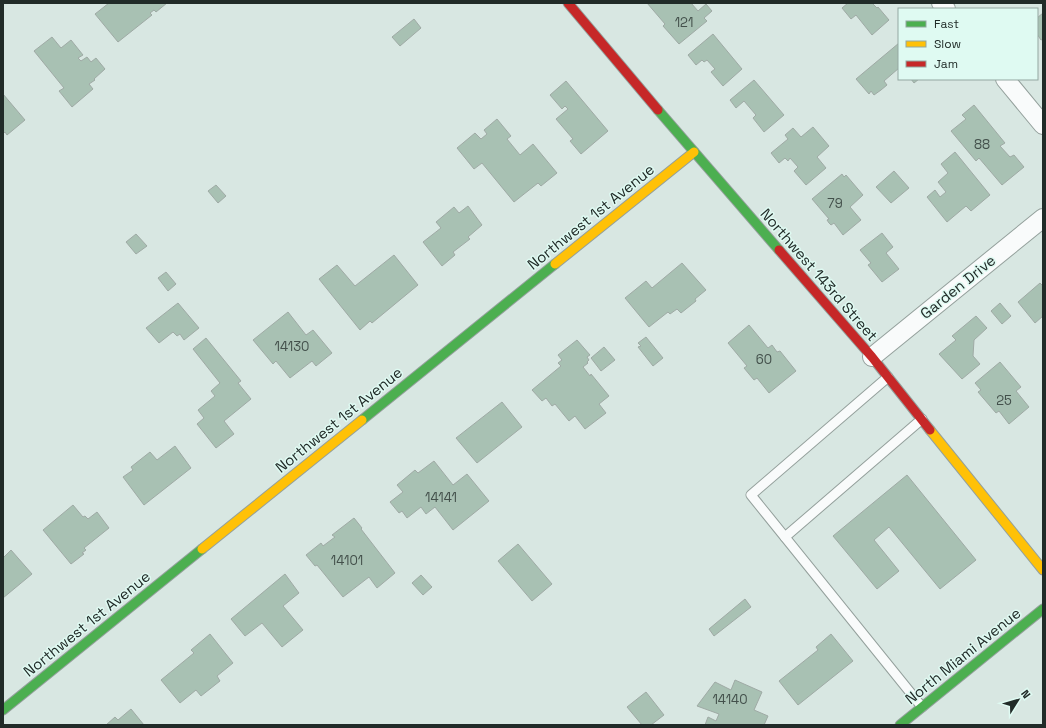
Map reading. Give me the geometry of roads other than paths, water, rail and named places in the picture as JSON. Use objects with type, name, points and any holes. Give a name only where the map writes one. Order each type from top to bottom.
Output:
[{"type":"street","name":"Northwest 143rd Street","points":[[568,3],[694,152],[888,376],[1043,570]]},
{"type":"street","points":[[1006,80],[1043,125]]},
{"type":"street","name":"Northwest 1st Avenue","points":[[3,710],[694,152]]},
{"type":"street","name":"Garden Drive","points":[[872,357],[1043,218]]},
{"type":"street","name":"North Miami Avenue","points":[[900,725],[1043,609]]},
{"type":"lane","points":[[888,376],[751,495],[922,707]]},
{"type":"lane","points":[[785,537],[922,419]]}]
